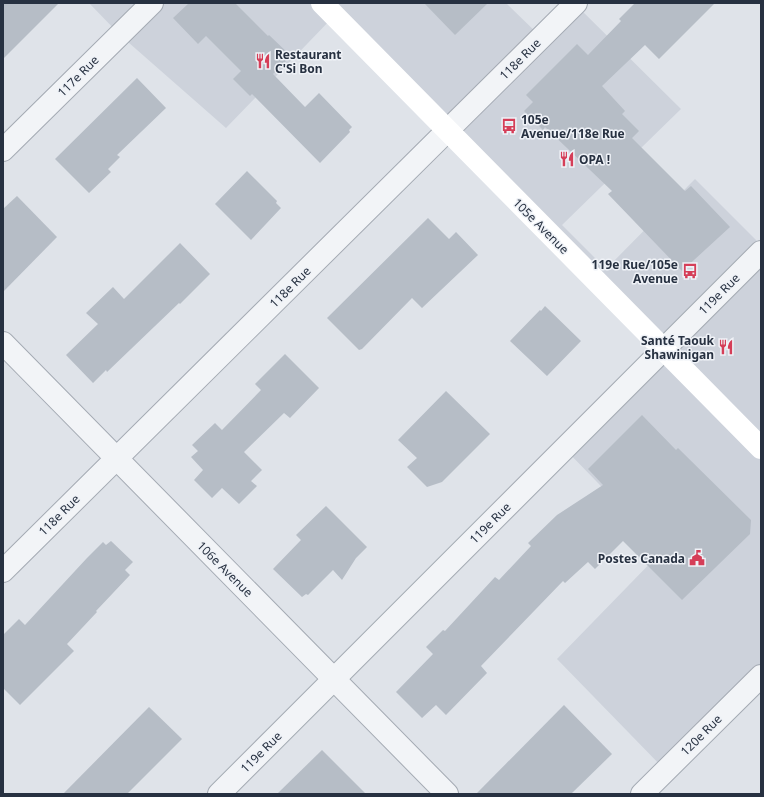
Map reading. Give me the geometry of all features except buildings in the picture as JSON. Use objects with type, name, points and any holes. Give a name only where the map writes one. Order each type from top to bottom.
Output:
[{"type":"street","name":"117e Rue","points":[[3,150],[152,3]]},
{"type":"street","name":"105e Avenue","points":[[322,3],[761,448]]},
{"type":"street","name":"118e Rue","points":[[3,571],[576,3]]},
{"type":"street","name":"119e Rue","points":[[219,794],[761,252]]},
{"type":"street","name":"106e Avenue","points":[[3,344],[447,794]]},
{"type":"street","name":"120e Rue","points":[[642,794],[761,676]]},
{"type":"shaded area","points":[[89,3],[506,3],[541,37],[575,4],[681,109],[562,225],[606,269],[695,179],[761,245],[761,676],[666,771],[557,659],[663,550],[564,448],[664,350],[334,16],[226,128],[120,35]]},
{"type":"place","name":"Restaurant C'Si Bon","points":[[263,61]]},
{"type":"place","name":"105e Avenue/118e Rue","points":[[509,126]]},
{"type":"place","name":"OPA !","points":[[567,159]]},
{"type":"place","name":"119e Rue/105e Avenue","points":[[690,271]]},
{"type":"place","name":"Santé Taouk Shawinigan","points":[[726,347]]},
{"type":"place","name":"Postes Canada","points":[[697,558]]}]
